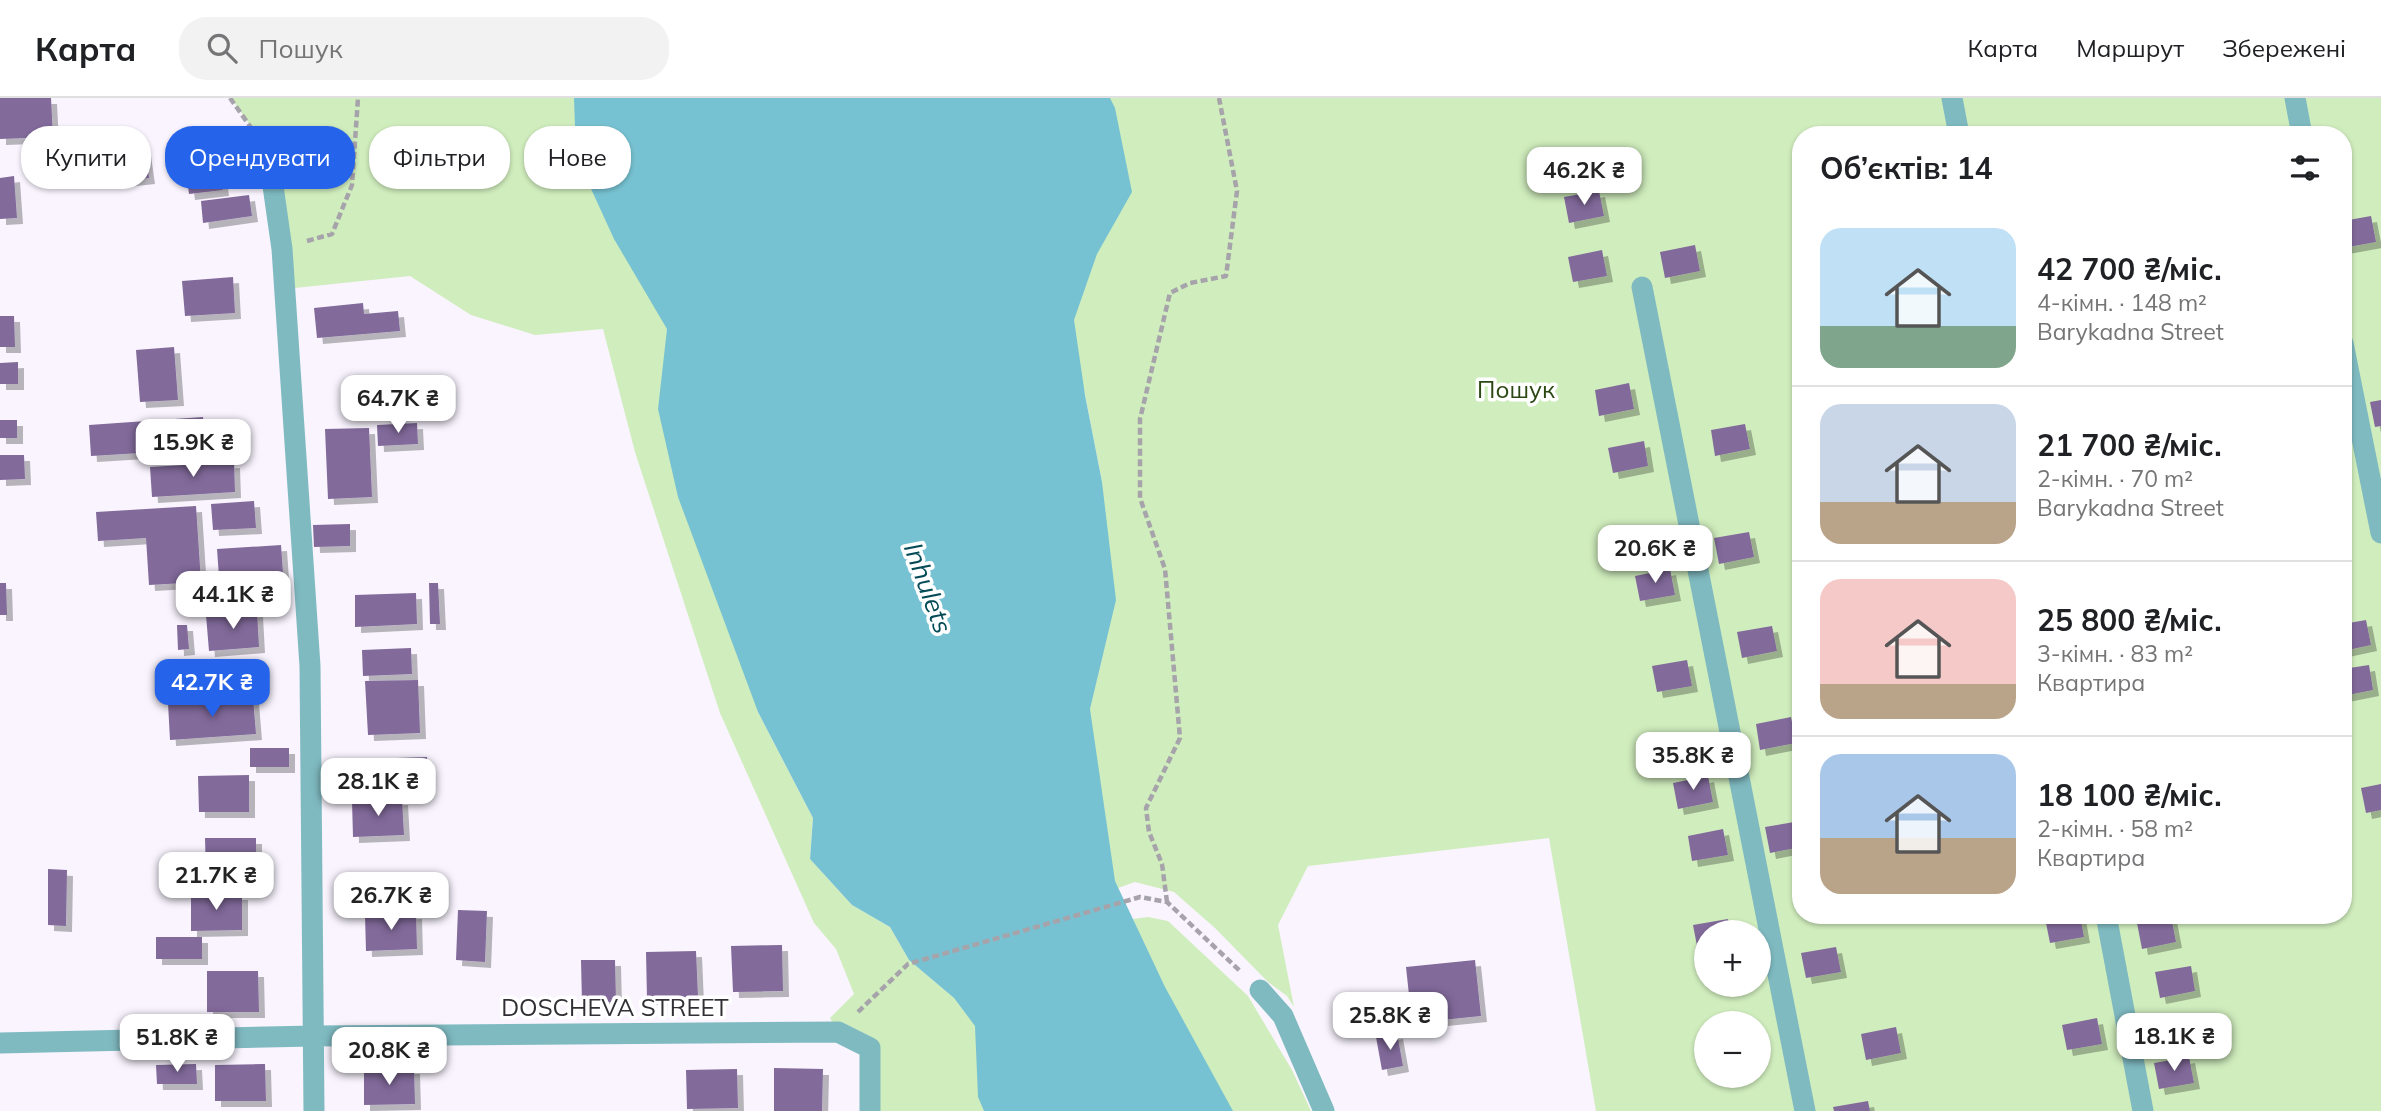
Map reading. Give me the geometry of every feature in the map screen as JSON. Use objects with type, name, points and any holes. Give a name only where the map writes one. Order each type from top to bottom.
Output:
[{"type":"street","points":[[1952,98],[1957,126]]},
{"type":"street","points":[[2295,98],[2300,126]]},
{"type":"street","points":[[273,189],[282,248],[310,666],[314,1111]]},
{"type":"street","points":[[1642,287],[1804,1111]]},
{"type":"street","points":[[2352,388],[2381,533]]},
{"type":"street","points":[[2108,924],[2143,1111]]},
{"type":"street","points":[[1260,990],[1283,1016],[1324,1111]]},
{"type":"street","name":"DOSCHEVA STREET","points":[[0,1043],[314,1036],[838,1032],[870,1048],[870,1111]]},
{"type":"path","points":[[230,98],[250,126]]},
{"type":"path","points":[[282,248],[332,234],[352,185],[358,98]]},
{"type":"path","points":[[1167,902],[1162,864],[1149,832],[1146,808],[1180,738],[1165,569],[1140,498],[1140,419],[1170,293],[1190,283],[1226,276],[1237,191],[1219,98]]},
{"type":"path","points":[[838,1032],[908,964],[1140,897],[1167,902],[1260,990]]},
{"type":"green space","points":[[231,98],[617,98],[623,126],[524,126],[524,189],[631,189],[631,159],[758,712],[813,818],[810,859],[852,905],[890,927],[909,960],[954,998],[991,1046],[979,1097],[984,1111],[870,1111],[870,1048],[838,1032],[830,1018],[854,994],[836,949],[814,923],[720,713],[635,452],[603,329],[535,335],[471,315],[410,276],[285,289],[273,189],[355,189],[355,126],[251,126]]},
{"type":"green space","name":"Пошук","points":[[1094,98],[2381,98],[2381,1111],[1596,1111],[1549,838],[1308,866],[1278,925],[1294,1007],[1287,996],[1268,982],[1215,928],[1174,892],[1135,882],[1118,888],[1069,804],[1102,482],[1084,389],[1057,295]]},
{"type":"green space","points":[[1148,917],[1168,921],[1248,996],[1292,1070],[1311,1111],[1188,1111],[1133,919]]},
{"type":"water","name":"Inhulets","points":[[574,98],[1110,98],[1115,108],[1132,192],[1097,254],[1074,320],[1102,482],[1116,600],[1090,709],[1115,881],[1165,987],[1233,1111],[984,1111],[978,1097],[975,1026],[954,998],[909,960],[890,927],[852,905],[810,859],[813,818],[758,712],[678,497],[658,409],[667,329],[614,239],[591,189],[631,189],[631,126],[575,126]]},
{"type":"building","points":[[0,98],[51,98],[52,126],[21,126],[21,138],[0,139]]},
{"type":"building","points":[[14,176],[17,218],[0,219],[0,178]]},
{"type":"building","points":[[188,189],[223,189],[223,190],[189,194]]},
{"type":"building","points":[[1599,191],[1604,216],[1569,223],[1564,197]]},
{"type":"building","points":[[249,195],[252,216],[203,223],[201,201]]},
{"type":"building","points":[[2371,216],[2376,242],[2352,246],[2352,219]]},
{"type":"building","points":[[1695,245],[1700,271],[1665,278],[1660,252]]},
{"type":"building","points":[[1602,250],[1607,276],[1573,282],[1568,257]]},
{"type":"building","points":[[233,277],[235,313],[185,316],[182,281]]},
{"type":"building","points":[[363,303],[364,314],[398,311],[400,331],[317,338],[314,308]]},
{"type":"building","points":[[0,316],[14,316],[15,347],[0,347]]},
{"type":"building","points":[[174,347],[178,400],[140,402],[136,350]]},
{"type":"building","points":[[18,362],[18,384],[0,384],[0,363]]},
{"type":"building","points":[[1629,383],[1634,409],[1599,416],[1595,390]]},
{"type":"building","points":[[2381,400],[2381,426],[2375,427],[2370,402]]},
{"type":"building","points":[[203,417],[205,449],[91,456],[89,425]]},
{"type":"building","points":[[0,420],[17,420],[17,438],[0,438]]},
{"type":"building","points":[[417,423],[418,444],[378,446],[377,425]]},
{"type":"building","points":[[1745,424],[1750,449],[1715,456],[1711,430]]},
{"type":"building","points":[[369,428],[372,497],[328,499],[325,429]]},
{"type":"building","points":[[1644,441],[1648,466],[1613,473],[1608,448]]},
{"type":"building","points":[[0,455],[24,455],[25,479],[0,480]]},
{"type":"building","points":[[234,462],[235,492],[152,497],[150,467]]},
{"type":"building","points":[[254,501],[256,528],[213,530],[211,504]]},
{"type":"building","points":[[196,506],[201,582],[149,585],[146,538],[98,541],[96,512]]},
{"type":"building","points":[[350,524],[350,546],[314,547],[313,525]]},
{"type":"building","points":[[1749,532],[1754,557],[1719,564],[1714,538]]},
{"type":"building","points":[[281,545],[283,573],[219,577],[217,549]]},
{"type":"building","points":[[1670,569],[1675,595],[1640,601],[1635,576]]},
{"type":"building","points":[[0,583],[6,583],[7,615],[0,615]]},
{"type":"building","points":[[429,583],[438,583],[440,624],[430,624]]},
{"type":"building","points":[[416,593],[417,624],[355,627],[355,595]]},
{"type":"building","points":[[257,611],[259,647],[209,651],[206,615]]},
{"type":"building","points":[[2366,620],[2371,645],[2352,649],[2352,622]]},
{"type":"building","points":[[177,625],[187,625],[189,649],[178,650]]},
{"type":"building","points":[[1772,626],[1777,651],[1742,658],[1737,632]]},
{"type":"building","points":[[411,648],[412,674],[363,676],[362,650]]},
{"type":"building","points":[[1687,660],[1692,686],[1657,692],[1652,666]]},
{"type":"building","points":[[2369,665],[2373,690],[2352,694],[2352,668]]},
{"type":"building","points":[[418,680],[420,733],[368,735],[365,681]]},
{"type":"building","points":[[253,698],[256,734],[170,740],[168,703]]},
{"type":"building","points":[[1791,717],[1792,744],[1760,750],[1756,724]]},
{"type":"building","points":[[250,748],[289,748],[289,767],[250,767]]},
{"type":"building","points":[[427,757],[428,786],[367,788],[366,759]]},
{"type":"building","points":[[249,775],[249,812],[199,812],[198,776]]},
{"type":"building","points":[[1708,776],[1713,802],[1678,809],[1673,783]]},
{"type":"building","points":[[2381,784],[2381,810],[2366,813],[2361,788]]},
{"type":"building","points":[[402,799],[404,835],[353,837],[352,801]]},
{"type":"building","points":[[1792,822],[1792,849],[1770,853],[1765,827]]},
{"type":"building","points":[[1723,829],[1728,855],[1692,861],[1688,836]]},
{"type":"building","points":[[205,838],[256,838],[256,875],[206,875]]},
{"type":"building","points":[[48,869],[67,870],[66,926],[48,925]]},
{"type":"building","points":[[191,894],[242,894],[242,930],[191,931]]},
{"type":"building","points":[[458,910],[487,911],[485,962],[456,960]]},
{"type":"building","points":[[416,913],[417,949],[366,951],[365,915]]},
{"type":"building","points":[[2046,924],[2082,924],[2084,937],[2050,943]]},
{"type":"building","points":[[2137,924],[2173,924],[2176,942],[2142,949]]},
{"type":"building","points":[[156,937],[202,937],[202,959],[156,959]]},
{"type":"building","points":[[782,945],[783,991],[733,992],[731,946]]},
{"type":"building","points":[[1836,947],[1841,972],[1806,978],[1801,953]]},
{"type":"building","points":[[696,951],[698,997],[647,999],[646,952]]},
{"type":"building","points":[[581,960],[615,960],[616,1002],[582,1003]]},
{"type":"building","points":[[1475,960],[1481,1016],[1412,1023],[1406,967]]},
{"type":"building","points":[[2191,966],[2195,991],[2160,998],[2155,972]]},
{"type":"building","points":[[207,971],[258,971],[259,1012],[207,1012]]},
{"type":"building","points":[[2097,1018],[2102,1044],[2067,1050],[2062,1025]]},
{"type":"building","points":[[1896,1027],[1901,1053],[1866,1060],[1861,1034]]},
{"type":"building","points":[[1397,1033],[1403,1066],[1382,1070],[1376,1037]]},
{"type":"building","points":[[2189,1057],[2194,1083],[2159,1089],[2154,1063]]},
{"type":"building","points":[[196,1064],[197,1084],[157,1084],[156,1065]]},
{"type":"building","points":[[265,1064],[266,1101],[215,1101],[215,1065]]},
{"type":"building","points":[[414,1068],[415,1104],[364,1105],[364,1069]]},
{"type":"building","points":[[774,1068],[823,1069],[822,1111],[774,1111]]},
{"type":"building","points":[[737,1069],[738,1108],[687,1109],[686,1070]]},
{"type":"building","points":[[1868,1101],[1870,1111],[1834,1111],[1833,1107]]}]
